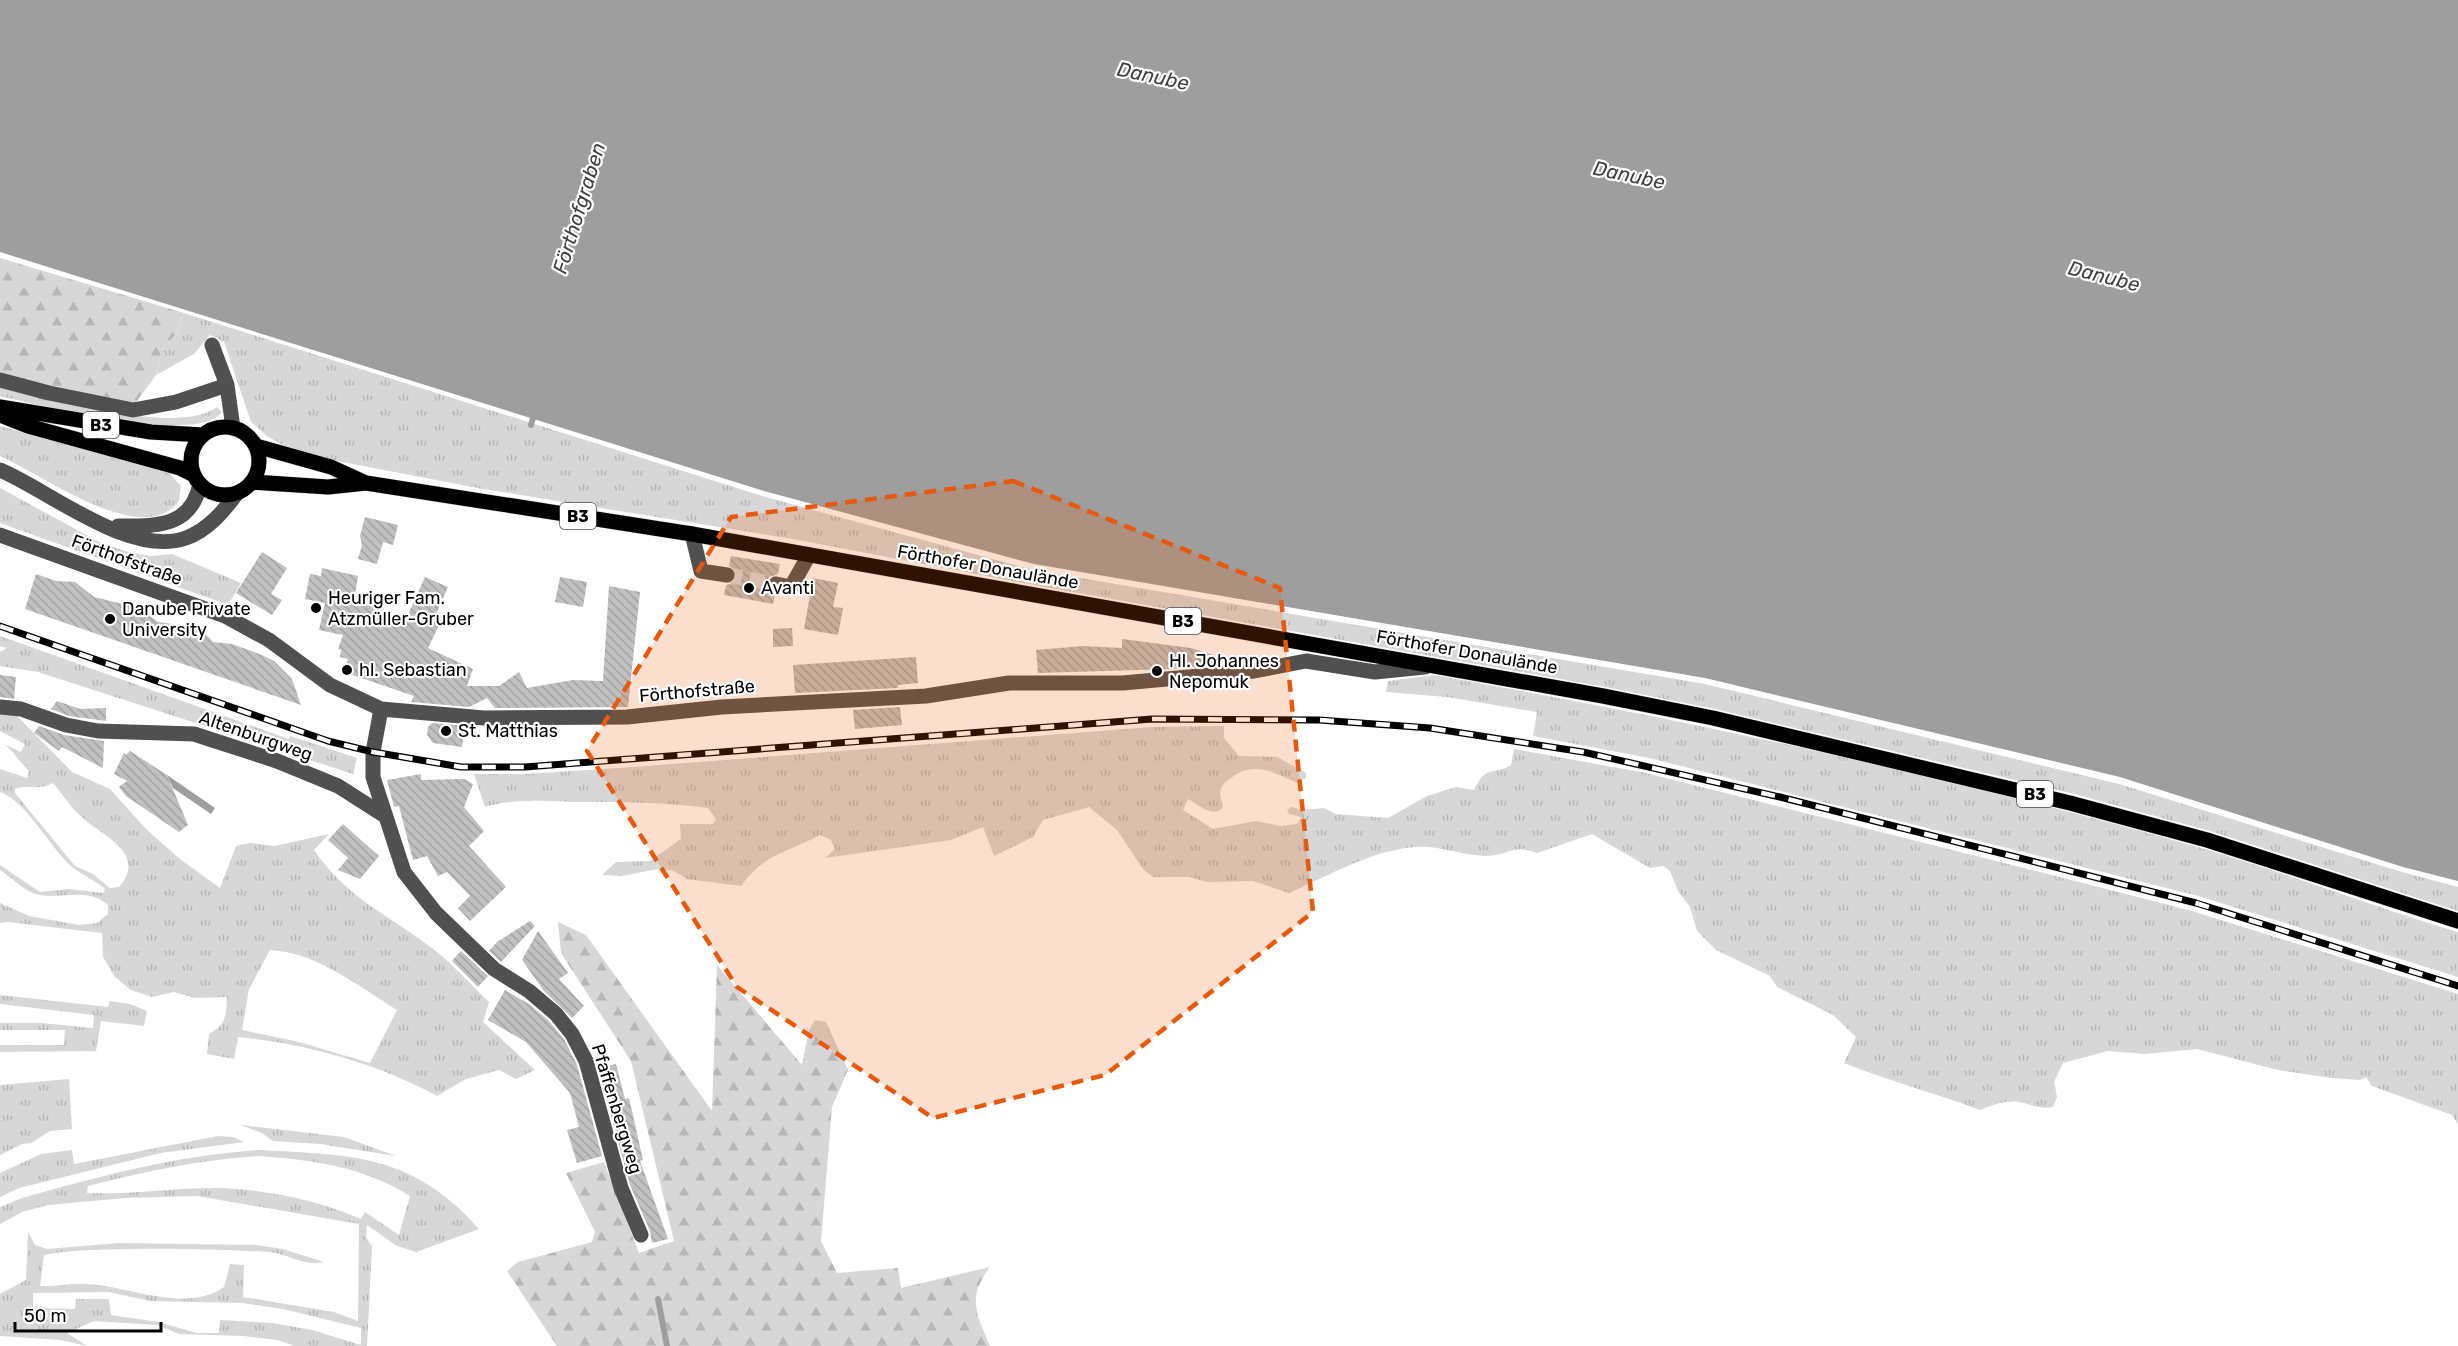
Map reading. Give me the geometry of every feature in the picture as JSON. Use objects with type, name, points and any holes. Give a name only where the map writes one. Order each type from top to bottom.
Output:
[{"type":"main road","name":"B3","points":[[0,407],[151,432],[203,435],[223,427],[233,428],[250,437],[256,446]]},
{"type":"main road","name":"B3","points":[[0,415],[28,426],[180,468],[221,495],[237,493]]},
{"type":"main road","points":[[197,479],[192,453],[203,435]]},
{"type":"main road","points":[[237,493],[252,482],[259,464],[256,446]]},
{"type":"main road","name":"Förthofer Donaulände","points":[[256,446],[331,467],[366,483]]},
{"type":"main road","name":"Förthofer Donaulände","points":[[252,482],[328,487],[366,483],[692,534],[1603,696],[1725,720],[2070,803],[2207,840],[2458,921]]},
{"type":"street","points":[[212,345],[227,386],[233,428]]},
{"type":"street","points":[[0,380],[49,393],[133,410],[176,402],[227,386]]},
{"type":"street","points":[[0,470],[110,527],[154,541],[170,542],[186,538],[213,521],[237,493]]},
{"type":"street","points":[[110,527],[156,526],[170,522],[193,505],[197,479]]},
{"type":"street","points":[[692,534],[701,571],[728,575]]},
{"type":"street","name":"Förthofstraße","points":[[0,535],[225,616],[269,640],[330,685],[381,709],[484,718],[627,717],[722,707],[926,696],[1009,683],[1123,683],[1254,671],[1306,661],[1375,672],[1434,666]]},
{"type":"street","points":[[776,584],[791,587],[809,555]]},
{"type":"street","name":"Altenburgweg","points":[[0,707],[21,710],[66,725],[98,731],[165,731],[194,734],[277,761],[338,786],[385,816]]},
{"type":"street","name":"Pfaffenbergweg","points":[[381,709],[373,753],[374,777],[404,872],[436,913],[494,969],[529,991],[556,1014],[572,1034],[586,1061],[621,1188],[641,1235]]},
{"type":"highlighted area","points":[[1013,481],[1280,588],[1313,912],[1105,1075],[933,1118],[737,987],[587,751],[731,517]]},
{"type":"green space","points":[[0,258],[184,313],[176,334],[162,350],[156,375],[134,405],[0,375]]},
{"type":"green space","points":[[184,313],[762,496],[1033,570],[1705,684],[2119,784],[2402,872],[2458,887],[2458,911],[2210,831],[2074,794],[1715,709],[793,539],[483,489],[332,460],[286,447],[267,436],[251,422],[224,342],[210,335],[194,354],[156,375],[162,350],[176,334]]},
{"type":"green space","points":[[0,387],[80,406],[144,416],[173,418],[198,415],[217,407],[222,412],[207,421],[182,425],[151,424],[80,414],[0,396]]},
{"type":"green space","points":[[0,426],[169,473],[181,486],[179,501],[162,514],[141,517],[117,513],[91,503],[0,456]]},
{"type":"green space","points":[[0,488],[101,543],[128,552],[151,556],[172,554],[241,583],[228,605],[0,523]]},
{"type":"green space","points":[[0,636],[289,739],[290,736],[357,758],[353,774],[38,672],[0,666],[0,652],[7,648],[0,646]]},
{"type":"green space","points":[[1434,675],[1627,711],[1820,752],[2011,797],[2201,848],[2458,932],[2458,977],[2198,896],[1649,758],[1533,736],[1537,712],[1447,697],[1386,692],[1388,681]]},
{"type":"green space","points":[[0,711],[13,712],[72,772],[110,789],[147,830],[180,859],[220,888],[236,846],[250,843],[274,846],[329,834],[314,850],[327,867],[355,894],[432,948],[454,967],[489,1002],[483,1022],[535,1070],[516,1079],[499,1070],[466,1079],[437,1096],[414,1084],[365,1065],[315,1050],[264,1040],[238,1037],[234,1059],[207,1054],[209,1034],[219,1027],[224,1019],[227,997],[195,998],[174,992],[152,997],[131,990],[115,977],[103,957],[102,933],[0,923],[0,903],[29,916],[79,925],[97,923],[108,914],[108,905],[92,896],[40,895],[24,888],[0,870],[0,865],[40,892],[69,889],[103,893],[105,889],[70,865],[28,814],[10,797],[0,792],[0,769],[27,778],[29,771],[4,744],[21,752],[25,744],[0,731]],"holes":[[[53,783],[80,815],[111,839],[126,855],[127,875],[119,887],[110,888],[93,874],[75,866],[15,793],[15,789],[42,787]],[[270,950],[287,952],[320,964],[352,981],[397,1010],[370,1063],[299,1042],[242,1030],[249,989]]]},
{"type":"green space","points":[[1224,726],[1224,738],[1239,756],[1277,757],[1306,773],[1306,778],[1297,783],[1264,770],[1248,770],[1239,773],[1222,786],[1220,793],[1223,807],[1215,812],[1206,810],[1188,799],[1183,810],[1213,829],[1256,821],[1281,826],[1297,824],[1302,817],[1289,814],[1287,810],[1292,807],[1301,810],[1324,808],[1336,814],[1388,818],[1427,796],[1456,787],[1474,790],[1486,774],[1511,765],[1514,749],[1646,773],[2192,911],[2458,994],[2458,1124],[2452,1115],[2372,1086],[2366,1077],[2360,1080],[2331,1078],[2278,1070],[2197,1049],[2145,1054],[2108,1051],[2063,1063],[2054,1082],[2057,1097],[2053,1107],[2044,1108],[2019,1102],[2008,1102],[1980,1110],[1878,1076],[1844,1063],[1856,1037],[1833,1015],[1777,987],[1770,976],[1716,950],[1697,931],[1690,907],[1678,891],[1670,871],[1663,866],[1650,868],[1592,834],[1537,853],[1522,849],[1484,856],[1432,847],[1399,849],[1367,858],[1289,893],[1253,881],[1207,882],[1190,877],[1153,877],[1143,869],[1117,830],[1089,807],[1043,820],[1033,837],[994,856],[983,827],[951,840],[825,858],[835,849],[831,840],[820,835],[767,860],[749,875],[741,886],[687,879],[674,871],[658,869],[622,876],[602,875],[616,862],[650,861],[681,839],[680,824],[713,824],[716,819],[708,808],[643,803],[543,801],[508,802],[485,807],[474,774],[525,774],[633,767],[1152,727]]},
{"type":"green space","points":[[558,922],[586,935],[712,1111],[717,965],[802,1065],[809,1030],[815,1020],[826,1022],[848,1070],[832,1107],[821,1241],[837,1273],[898,1268],[901,1288],[990,1267],[978,1288],[976,1306],[990,1346],[557,1346],[507,1271],[518,1262],[592,1242],[595,1232],[566,1173],[604,1162],[639,1253],[674,1241],[631,1061],[561,953]]},
{"type":"green space","points":[[0,995],[108,1007],[110,1001],[130,1004],[147,1011],[144,1026],[101,1021],[96,1051],[0,1052],[0,1045],[64,1045],[65,1030],[0,1030],[0,1023],[41,1023],[93,1028],[94,1015],[0,1004]]},
{"type":"green space","points":[[69,1079],[72,1129],[50,1131],[31,1143],[22,1144],[0,1155],[0,1085]]},
{"type":"green space","points":[[241,1125],[344,1137],[396,1156],[320,1144],[273,1141],[262,1133]]},
{"type":"green space","points":[[218,1136],[233,1137],[244,1142],[161,1153],[19,1188],[0,1197],[0,1173],[41,1154],[72,1150],[74,1164]]},
{"type":"green space","points":[[259,1150],[323,1154],[379,1163],[405,1172],[430,1186],[454,1204],[479,1229],[416,1252],[397,1246],[367,1225],[366,1238],[372,1246],[367,1346],[294,1346],[278,1340],[244,1336],[179,1334],[157,1325],[94,1321],[67,1333],[87,1346],[61,1340],[0,1336],[0,1294],[26,1280],[28,1232],[35,1245],[47,1249],[119,1243],[256,1245],[283,1249],[324,1262],[310,1263],[277,1253],[235,1250],[77,1251],[44,1255],[40,1286],[87,1284],[157,1296],[192,1298],[209,1295],[224,1287],[230,1264],[244,1265],[243,1297],[334,1312],[358,1321],[359,1224],[197,1196],[126,1198],[48,1205],[22,1212],[0,1224],[0,1207],[22,1198],[139,1168]],"holes":[[[258,1156],[337,1166],[374,1178],[410,1196],[399,1235],[365,1212],[361,1219],[310,1201],[257,1191],[204,1188],[87,1193],[88,1186],[151,1171],[193,1163]],[[109,1292],[150,1301],[242,1303],[283,1309],[361,1328],[361,1345],[312,1330],[272,1323],[220,1320],[219,1333],[197,1333],[158,1322],[111,1315],[109,1299],[76,1299],[75,1309],[33,1308],[33,1293]]]},
{"type":"water","name":"Danube","points":[[0,0],[2458,0],[2458,881],[2403,867],[2120,777],[1705,678],[1034,564],[764,491],[0,252]]},
{"type":"water","points":[[167,775],[215,808],[211,814],[173,788]]},
{"type":"building","points":[[365,517],[398,525],[393,545],[383,542],[377,564],[358,559],[362,545],[360,536]]},
{"type":"building","points":[[262,552],[287,568],[271,594],[282,600],[272,615],[236,593]]},
{"type":"building","points":[[731,556],[780,564],[778,574],[769,577],[766,583],[769,591],[775,594],[773,604],[724,595],[726,585],[731,584],[736,577],[736,571],[729,566]]},
{"type":"building","points":[[322,568],[358,576],[355,595],[368,597],[367,605],[406,619],[425,577],[448,587],[436,614],[443,617],[428,648],[473,669],[467,686],[499,686],[519,672],[527,688],[573,680],[603,681],[609,586],[640,592],[628,707],[495,708],[487,698],[469,707],[411,702],[414,696],[344,672],[348,659],[340,657],[341,650],[338,649],[343,635],[319,630],[325,603],[305,599],[310,574],[321,576]]},
{"type":"building","points":[[36,574],[56,581],[75,582],[94,597],[139,608],[158,622],[194,627],[202,630],[213,642],[232,644],[262,655],[274,661],[292,679],[301,705],[25,609]]},
{"type":"building","points":[[560,577],[587,582],[583,607],[555,602]]},
{"type":"building","points":[[813,578],[838,583],[833,607],[843,608],[838,635],[804,629]]},
{"type":"building","points":[[792,628],[793,646],[773,647],[773,629]]},
{"type":"building","points":[[1122,639],[1191,648],[1237,662],[1172,669],[1038,673],[1036,650],[1083,646],[1122,648]]},
{"type":"building","points":[[916,657],[918,683],[898,685],[898,688],[795,693],[793,665]]},
{"type":"building","points":[[0,675],[16,677],[14,699],[0,697]]},
{"type":"building","points":[[57,701],[80,709],[106,708],[106,721],[69,716],[51,709]]},
{"type":"building","points":[[900,707],[902,725],[855,729],[853,710]]},
{"type":"building","name":"St. Matthias","points":[[432,723],[465,726],[462,747],[433,743],[427,735],[428,727]]},
{"type":"building","points":[[39,726],[64,735],[104,741],[103,768],[62,747],[59,751],[34,733]]},
{"type":"building","points":[[130,751],[167,775],[188,825],[179,832],[126,796],[119,787],[127,781],[114,774],[124,753],[126,755]]},
{"type":"building","points":[[421,774],[421,780],[464,779],[473,784],[464,807],[484,831],[469,846],[506,887],[470,921],[458,908],[470,896],[447,872],[438,876],[427,856],[413,860],[399,806],[394,807],[387,780]]},
{"type":"building","points":[[343,824],[379,856],[360,879],[338,870],[348,858],[328,840]]},
{"type":"building","points":[[530,921],[535,926],[501,962],[489,951],[497,942]]},
{"type":"building","points":[[538,931],[568,973],[559,979],[584,1006],[572,1018],[544,991],[522,960]]},
{"type":"building","points":[[461,951],[488,976],[478,987],[452,961]]},
{"type":"building","points":[[505,990],[529,1004],[549,1021],[564,1039],[577,1065],[602,1156],[577,1163],[567,1130],[579,1127],[570,1093],[526,1042],[488,1020]]},
{"type":"building","points":[[616,1064],[625,1099],[629,1098],[643,1160],[640,1161],[668,1239],[652,1243],[650,1231],[630,1185],[598,1068]]},
{"type":"waterway","name":"Förthofgraben","points":[[531,425],[535,411]]},
{"type":"waterway","name":"Förthofgraben","points":[[658,1299],[667,1346]]},
{"type":"tunnel","points":[[727,575],[776,584]]},
{"type":"railway","points":[[0,626],[328,741],[373,752],[461,767],[525,767],[1152,719],[1319,720],[1430,728],[1583,752],[1780,797],[2196,903],[2458,986]]},
{"type":"place","name":"Avanti","points":[[749,588]]},
{"type":"place","name":"Heuriger Fam. Atzmüller-Gruber","points":[[316,608]]},
{"type":"place","name":"Danube Private University","points":[[110,619]]},
{"type":"place","name":"hl. Sebastian","points":[[347,670]]},
{"type":"place","name":"Hl. Johannes Nepomuk","points":[[1157,671]]},
{"type":"place","name":"St. Matthias","points":[[446,731]]}]
